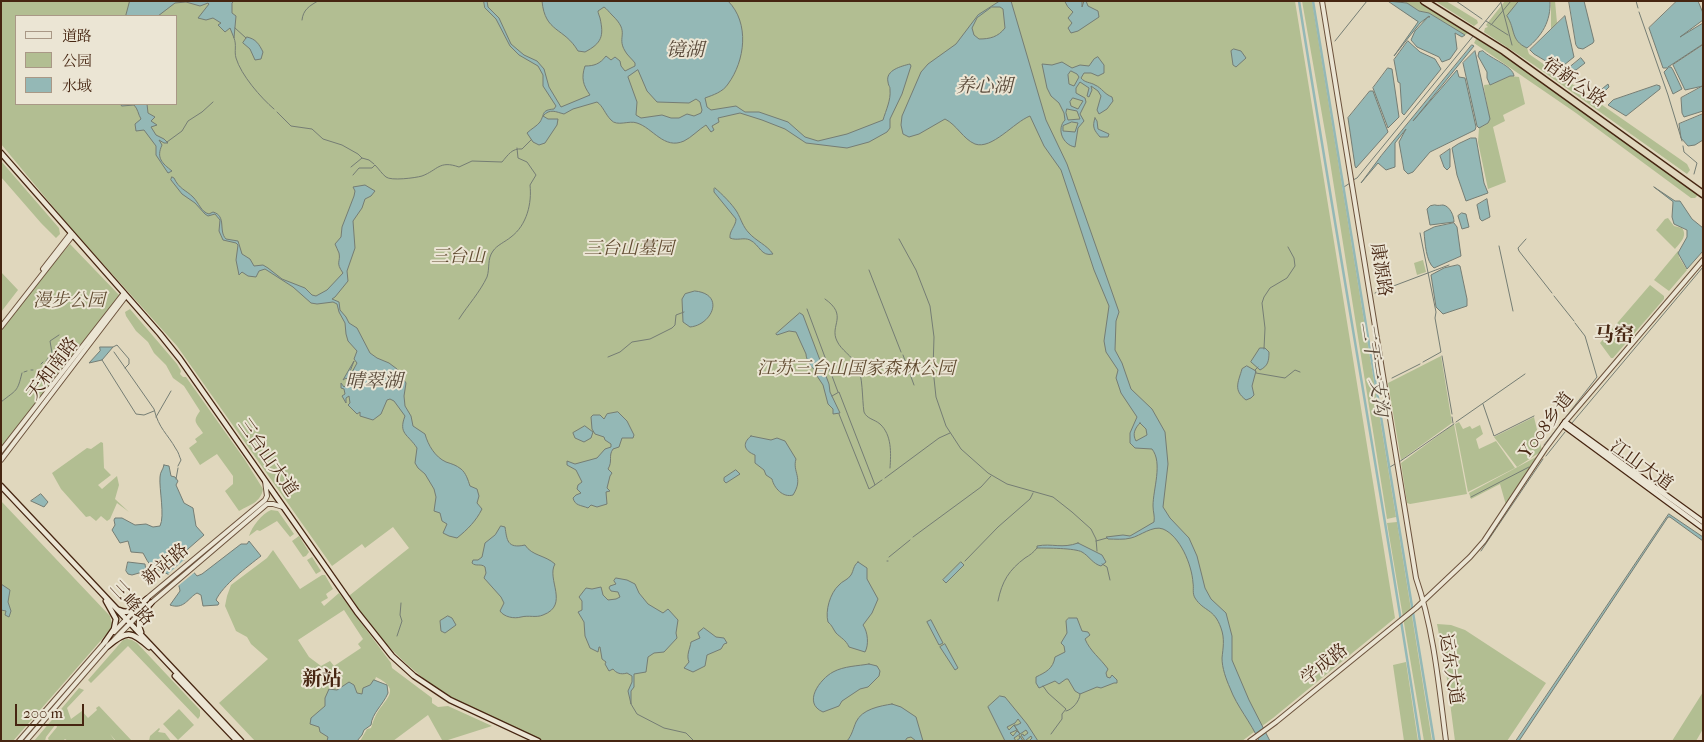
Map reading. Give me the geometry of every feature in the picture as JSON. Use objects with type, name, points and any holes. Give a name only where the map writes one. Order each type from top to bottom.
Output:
[{"type":"highway","name":"宿新公路","points":[[1424,1],[1511,56],[1703,194]]},
{"type":"highway","name":"宿新公路","points":[[1431,1],[1536,69],[1703,189]]},
{"type":"main road","name":"三台山大道","points":[[1,154],[180,359],[370,634],[394,662],[417,682],[448,702],[533,741]]},
{"type":"main road","name":"江山大道","points":[[1564,424],[1703,522]]},
{"type":"main road","name":"江山大道","points":[[1564,424],[1703,528]]},
{"type":"main road","name":"三峰路","points":[[1,486],[106,600]]},
{"type":"main road","name":"三峰路","points":[[1,491],[241,741]]},
{"type":"main road","name":"三台山大道","points":[[282,507],[357,612],[395,660],[414,676],[450,700],[538,741]]},
{"type":"main road","points":[[106,600],[121,611],[128,613],[149,601]]},
{"type":"main road","points":[[106,600],[116,619],[114,630],[106,644]]},
{"type":"main road","points":[[149,601],[139,622],[140,630],[150,646]]},
{"type":"main road","points":[[106,644],[119,636],[128,634],[135,635],[150,646]]},
{"type":"main road","name":"三峰路","points":[[150,646],[237,741]]},
{"type":"street","name":"康源路","points":[[1322,1],[1416,578],[1424,601]]},
{"type":"street","points":[[1,324],[71,235]]},
{"type":"street","points":[[1,328],[71,235]]},
{"type":"street","name":"Y008乡道","points":[[1416,608],[1470,557],[1484,541],[1545,449],[1564,424],[1703,260]]},
{"type":"street","name":"天和南路","points":[[1,451],[125,295]]},
{"type":"street","name":"天和南路","points":[[1,460],[125,295]]},
{"type":"street","name":"新站路","points":[[19,741],[127,622],[265,500],[267,496],[266,483]]},
{"type":"street","name":"新站路","points":[[149,601],[267,504],[282,507]]},
{"type":"street","name":"运东大道","points":[[1424,601],[1446,741]]},
{"type":"street","name":"学成路","points":[[1250,741],[1416,608]]},
{"type":"street","name":"新站路","points":[[26,741],[106,644]]},
{"type":"green space","name":"江苏三台山国家森林公园","points":[[1,1],[1295,1],[1395,618],[1242,741],[543,741],[472,709],[447,695],[415,672],[386,644],[373,629],[350,595],[409,548],[393,527],[365,548],[362,544],[332,566],[177,346],[69,226],[1,144]]},
{"type":"green space","points":[[1302,1],[1312,1],[1396,517],[1387,519],[1327,143]]},
{"type":"green space","points":[[1403,1],[1419,1],[1468,33],[1465,35],[1429,13],[1419,11]]},
{"type":"green space","points":[[1435,1],[1446,1],[1477,20],[1478,23],[1474,26]]},
{"type":"green space","points":[[1505,1],[1519,1],[1508,16],[1529,54],[1687,164],[1690,170],[1687,174],[1534,65],[1484,32],[1485,28],[1488,27],[1486,25]]},
{"type":"green space","points":[[1551,1],[1555,1],[1557,23],[1551,29]]},
{"type":"green space","points":[[1478,38],[1697,192],[1697,196],[1691,198],[1576,113],[1474,43]]},
{"type":"green space","points":[[1510,76],[1519,77],[1525,104],[1503,115],[1505,121],[1493,127],[1506,182],[1488,189],[1478,142],[1479,128],[1488,123],[1489,119],[1484,85],[1492,84]]},
{"type":"green space","points":[[1,161],[59,228],[60,234],[56,238],[1,177]]},
{"type":"green space","points":[[1668,218],[1674,226],[1682,228],[1684,231],[1683,239],[1675,249],[1656,230]]},
{"type":"green space","name":"漫步公园","points":[[70,244],[120,296],[1,449],[1,331]]},
{"type":"green space","points":[[1678,251],[1679,257],[1687,270],[1669,291],[1654,280]]},
{"type":"green space","points":[[1423,260],[1426,272],[1417,275],[1414,263]]},
{"type":"green space","points":[[1,272],[18,290],[1,312]]},
{"type":"green space","points":[[1650,285],[1664,296],[1664,299],[1611,358],[1600,343]]},
{"type":"green space","points":[[130,309],[177,364],[181,371],[180,374],[186,377],[245,460],[263,489],[260,497],[251,505],[239,511],[225,491],[233,484],[233,476],[217,454],[200,465],[189,448],[197,442],[195,439],[203,433],[196,422],[200,411],[184,386],[173,378],[166,365],[154,353],[148,342],[136,331],[126,316],[125,312]]},
{"type":"green space","points":[[1441,356],[1452,423],[1401,460],[1388,383]]},
{"type":"green space","points":[[1534,417],[1542,451],[1517,467],[1494,437]]},
{"type":"green space","points":[[1459,422],[1463,429],[1470,426],[1472,429],[1480,425],[1483,434],[1476,439],[1479,449],[1496,441],[1515,468],[1468,492],[1455,424]]},
{"type":"green space","points":[[1454,424],[1467,494],[1407,503],[1401,463]]},
{"type":"green space","points":[[101,442],[103,443],[104,468],[111,475],[98,485],[102,489],[117,476],[119,485],[115,499],[129,512],[117,503],[110,519],[107,521],[101,516],[96,521],[90,516],[86,517],[61,489],[52,473],[87,448],[91,449]]},
{"type":"green space","points":[[1538,456],[1506,505],[1500,484],[1471,499],[1469,493]]},
{"type":"green space","points":[[1,501],[110,616],[112,624],[110,630],[13,741],[1,741]]},
{"type":"green space","points":[[271,510],[278,511],[294,534],[290,537],[277,521],[260,531],[257,530],[249,536],[252,528],[264,514]]},
{"type":"green space","points":[[1397,522],[1432,741],[1424,741],[1387,523]]},
{"type":"green space","points":[[299,536],[309,552],[303,557],[292,541]]},
{"type":"green space","points":[[273,550],[300,589],[325,575],[333,589],[326,594],[328,598],[321,602],[324,606],[339,593],[391,663],[392,668],[432,698],[432,703],[438,707],[448,706],[492,726],[448,740],[442,740],[428,715],[393,741],[360,741],[367,729],[371,728],[374,718],[389,696],[390,691],[387,685],[388,693],[373,717],[371,725],[364,730],[357,741],[255,741],[219,703],[268,659],[251,644],[247,637],[236,631],[225,606],[231,585],[267,558]],"holes":[[[344,610],[363,639],[358,644],[361,648],[334,666],[330,661],[321,666],[309,657],[298,640]],[[376,677],[387,685],[375,680]]]},
{"type":"green space","points":[[312,557],[321,571],[316,574],[307,560]]},
{"type":"green space","points":[[1437,624],[1451,625],[1465,630],[1546,683],[1507,741],[1455,741],[1446,672]]},
{"type":"green space","points":[[127,639],[137,643],[200,710],[198,719],[128,646],[91,683],[88,680],[123,640]]},
{"type":"green space","points":[[1406,662],[1418,741],[1404,741],[1393,665]]},
{"type":"green space","points":[[79,688],[84,690],[67,708],[71,719],[82,711],[88,718],[99,706],[132,741],[116,741],[110,734],[115,741],[68,741],[65,739],[63,741],[49,741],[48,738],[57,727],[56,724],[45,741],[34,741]]},
{"type":"green space","points":[[1703,692],[1703,729],[1696,741],[1672,741]]},
{"type":"green space","points":[[179,709],[194,725],[178,740],[163,724]]},
{"type":"green space","points":[[159,728],[158,732],[165,733],[171,741],[149,741],[150,736]]},
{"type":"water","points":[[130,1],[234,1],[232,3],[232,13],[236,16],[234,38],[230,28],[225,32],[218,25],[221,23],[213,18],[206,20],[198,18],[208,3],[200,6],[186,2],[175,3],[159,15],[126,15]]},
{"type":"water","name":"镜湖","points":[[484,1],[487,1],[488,7],[499,18],[511,44],[524,55],[537,61],[544,69],[549,87],[561,107],[590,95],[583,81],[585,66],[597,64],[606,56],[611,60],[615,57],[620,61],[625,71],[635,66],[635,63],[623,46],[621,26],[604,7],[598,11],[602,30],[600,38],[595,45],[585,52],[578,51],[573,43],[551,25],[544,11],[542,1],[728,1],[740,20],[743,42],[741,53],[734,75],[726,87],[718,93],[705,98],[707,107],[711,110],[736,106],[745,112],[759,112],[788,122],[805,137],[818,141],[847,134],[883,120],[890,98],[889,74],[899,67],[910,64],[911,66],[902,94],[890,119],[890,128],[887,132],[869,142],[847,148],[806,143],[785,129],[740,113],[718,118],[719,122],[712,126],[714,130],[711,132],[706,125],[684,141],[670,143],[637,123],[614,122],[597,102],[573,109],[564,114],[553,111],[548,112],[543,116],[548,119],[558,119],[557,125],[545,143],[539,145],[533,142],[527,133],[540,122],[545,111],[554,109],[556,106],[543,86],[543,75],[538,66],[519,55],[510,46],[496,19],[485,8]],"holes":[[[638,70],[647,91],[657,102],[689,103],[696,99],[700,102],[701,113],[694,116],[687,114],[679,118],[662,115],[641,118],[636,115],[637,102],[628,77]]]},
{"type":"water","name":"养心湖","points":[[1000,1],[1011,1],[1046,120],[1067,164],[1119,312],[1116,321],[1115,350],[1122,363],[1131,389],[1152,409],[1165,432],[1168,464],[1163,507],[1170,518],[1189,538],[1197,556],[1205,588],[1211,599],[1226,613],[1232,636],[1232,660],[1249,700],[1270,741],[1259,741],[1233,695],[1223,666],[1221,628],[1212,613],[1195,598],[1188,560],[1180,544],[1169,533],[1159,528],[1128,539],[1108,539],[1106,537],[1130,536],[1154,522],[1153,499],[1157,476],[1157,461],[1152,449],[1135,448],[1130,443],[1130,433],[1137,417],[1121,393],[1116,378],[1118,370],[1106,352],[1104,341],[1109,306],[1094,270],[1061,170],[1044,146],[1030,116],[996,139],[982,145],[971,142],[945,119],[919,134],[909,137],[903,134],[902,116],[921,72],[928,64],[956,44],[978,15]],"holes":[[[992,7],[1003,9],[1005,28],[994,37],[979,39],[974,35],[972,28],[977,18]],[[1140,423],[1146,429],[1147,435],[1136,441],[1135,431]]]},
{"type":"water","points":[[1065,1],[1082,1],[1082,7],[1084,1],[1086,1],[1088,6],[1098,11],[1099,17],[1078,31],[1071,33],[1068,28],[1072,23],[1068,18],[1073,12]]},
{"type":"water","points":[[1388,1],[1407,3],[1419,11],[1429,13],[1465,35],[1462,37],[1455,33],[1457,49],[1450,59],[1442,62],[1439,57],[1417,47],[1411,40],[1415,31],[1429,16],[1420,23],[1394,56],[1418,22]]},
{"type":"water","points":[[1519,1],[1550,1],[1549,15],[1544,28],[1527,48],[1518,42],[1507,16]]},
{"type":"water","points":[[1569,1],[1584,1],[1594,41],[1583,49],[1578,48],[1576,45]]},
{"type":"water","points":[[1677,1],[1698,1],[1703,13],[1703,20],[1680,37],[1703,23],[1703,44],[1668,67],[1671,67],[1673,70],[1682,89],[1673,94],[1664,72],[1668,68],[1663,68],[1649,28]]},
{"type":"water","points":[[1565,16],[1574,57],[1559,69],[1530,50]]},
{"type":"water","points":[[247,37],[255,41],[260,47],[263,52],[261,59],[255,60],[250,49],[243,43]]},
{"type":"water","points":[[1408,41],[1420,52],[1435,59],[1441,69],[1404,115],[1402,113],[1400,83],[1398,82],[1394,60]]},
{"type":"water","points":[[1472,45],[1474,46],[1413,121],[1457,70],[1459,77],[1465,78],[1476,127],[1475,130],[1430,152],[1413,172],[1408,174],[1404,170],[1399,142],[1406,129],[1395,143],[1395,167],[1386,170],[1378,163],[1361,183],[1381,156]]},
{"type":"water","points":[[1703,45],[1703,86],[1685,90],[1673,65]]},
{"type":"water","points":[[1234,49],[1241,51],[1246,58],[1236,67],[1233,65],[1231,51]]},
{"type":"water","points":[[1475,51],[1490,119],[1488,123],[1479,128],[1463,63]]},
{"type":"water","points":[[1483,51],[1510,69],[1514,76],[1490,85],[1487,72],[1478,56],[1479,52]]},
{"type":"water","points":[[1098,57],[1104,65],[1104,73],[1098,76],[1084,73],[1081,78],[1112,97],[1113,101],[1107,109],[1099,114],[1097,110],[1101,96],[1091,86],[1092,90],[1089,97],[1087,96],[1089,88],[1080,82],[1076,88],[1076,93],[1085,98],[1086,102],[1080,114],[1084,121],[1078,128],[1075,147],[1067,143],[1062,136],[1061,128],[1065,120],[1064,113],[1047,88],[1042,64],[1052,65],[1062,62],[1072,68],[1080,65],[1089,66]],"holes":[[[1071,71],[1079,77],[1074,86],[1069,84],[1068,75]],[[1073,98],[1083,101],[1078,109],[1071,106],[1070,102]],[[1067,109],[1077,111],[1080,119],[1068,120]],[[1072,122],[1078,123],[1075,132],[1063,131],[1063,126]]]},
{"type":"water","points":[[1581,58],[1585,63],[1569,73],[1597,93],[1608,84],[1609,87],[1600,96],[1564,72]]},
{"type":"water","points":[[1388,68],[1392,69],[1399,117],[1388,128],[1373,88]]},
{"type":"water","points":[[1657,85],[1660,86],[1660,89],[1626,116],[1608,105],[1613,100]]},
{"type":"water","points":[[1703,86],[1703,111],[1684,117],[1681,98]]},
{"type":"water","points":[[1370,91],[1373,91],[1388,132],[1356,168],[1348,118]]},
{"type":"water","points":[[134,105],[147,105],[148,113],[155,117],[151,121],[157,125],[151,127],[156,135],[168,143],[159,140],[162,145],[160,157],[172,171],[168,173],[156,155],[156,146],[144,130],[136,131],[135,124],[141,119]]},
{"type":"water","points":[[1703,114],[1703,140],[1695,145],[1688,146],[1681,138],[1679,124]]},
{"type":"water","points":[[1095,118],[1098,129],[1109,134],[1108,137],[1100,137],[1096,132],[1094,128]]},
{"type":"water","points":[[1471,138],[1476,138],[1484,183],[1488,193],[1466,201],[1457,175],[1452,148]]},
{"type":"water","points":[[1450,149],[1450,167],[1447,170],[1440,156]]},
{"type":"water","name":"晴翠湖","points":[[172,177],[180,187],[193,197],[204,211],[209,214],[213,212],[220,217],[226,239],[238,241],[242,254],[250,259],[254,266],[263,265],[282,279],[305,288],[312,295],[316,296],[327,290],[343,273],[339,266],[339,253],[335,244],[341,237],[342,227],[354,196],[355,191],[353,187],[365,185],[375,191],[365,199],[362,208],[353,221],[355,248],[347,271],[348,281],[332,299],[339,302],[340,310],[349,323],[357,328],[370,353],[397,369],[406,383],[405,406],[411,416],[413,426],[425,434],[430,446],[438,457],[461,469],[466,475],[470,486],[477,489],[479,496],[477,503],[482,509],[471,525],[457,538],[443,533],[447,524],[442,521],[440,513],[434,511],[436,497],[434,489],[425,474],[415,463],[417,448],[403,430],[405,416],[394,401],[387,400],[381,414],[373,420],[360,416],[360,412],[357,414],[348,405],[350,403],[349,396],[346,398],[346,403],[342,396],[345,394],[344,389],[341,388],[341,383],[344,387],[346,385],[348,380],[346,378],[343,380],[354,361],[350,376],[357,363],[354,359],[357,351],[348,341],[345,323],[337,304],[333,302],[311,303],[293,287],[265,269],[259,271],[256,277],[248,276],[242,272],[239,275],[236,260],[238,245],[223,240],[219,231],[220,220],[215,214],[208,216],[205,214],[195,203],[182,194],[171,180]]},
{"type":"water","points":[[1654,187],[1675,201],[1680,201],[1692,219],[1703,228],[1703,251],[1687,269],[1678,253],[1687,237],[1687,230],[1674,224],[1672,217],[1673,202]]},
{"type":"water","points":[[715,188],[735,209],[747,231],[773,254],[766,254],[750,240],[730,238],[736,219],[714,192]]},
{"type":"water","points":[[1487,199],[1490,217],[1482,221],[1477,205]]},
{"type":"water","points":[[1435,205],[1448,207],[1454,222],[1430,225],[1427,209]]},
{"type":"water","points":[[1462,213],[1466,214],[1469,227],[1462,229],[1458,216]]},
{"type":"water","points":[[1454,223],[1457,227],[1461,256],[1434,268],[1429,261],[1424,232],[1434,227]]},
{"type":"water","points":[[1460,266],[1467,306],[1443,314],[1436,307],[1431,275],[1444,268]]},
{"type":"water","points":[[695,291],[705,293],[713,303],[709,316],[698,325],[690,327],[683,322],[682,299],[685,294]]},
{"type":"water","points":[[800,313],[803,315],[829,384],[830,392],[840,413],[833,414],[833,409],[828,404],[823,385],[817,376],[816,370],[812,368],[808,361],[796,332],[789,331],[776,334]]},
{"type":"water","points":[[100,347],[113,347],[102,360],[89,363],[100,351]]},
{"type":"water","points":[[1260,348],[1265,348],[1269,352],[1269,358],[1265,367],[1260,370],[1251,362]]},
{"type":"water","points":[[1247,366],[1256,371],[1252,386],[1254,395],[1246,400],[1239,393],[1238,382],[1242,369]]},
{"type":"water","points":[[618,412],[627,421],[634,435],[633,438],[622,438],[619,447],[613,449],[608,469],[612,473],[607,488],[610,491],[606,492],[607,504],[597,507],[591,505],[588,508],[579,505],[575,503],[573,498],[581,493],[577,489],[578,485],[582,482],[576,470],[567,465],[567,461],[575,464],[597,458],[605,449],[611,447],[611,444],[604,437],[595,434],[592,429],[591,417],[593,415],[600,415],[604,419],[607,414]]},
{"type":"water","points":[[585,426],[593,432],[591,438],[584,442],[575,438],[573,433]]},
{"type":"water","points":[[751,436],[771,440],[777,438],[785,441],[796,459],[795,468],[798,484],[793,495],[782,494],[772,479],[755,463],[755,455],[747,449],[745,444]]},
{"type":"water","points":[[164,465],[169,466],[171,476],[175,477],[178,481],[176,485],[184,503],[193,508],[196,526],[204,535],[180,556],[197,576],[241,544],[247,544],[249,541],[261,556],[224,588],[216,600],[219,603],[218,605],[203,606],[201,595],[197,593],[182,605],[170,605],[180,591],[176,581],[170,575],[151,566],[143,553],[131,552],[128,541],[120,543],[112,530],[115,525],[115,518],[122,518],[135,525],[160,526],[162,516],[160,474]]},
{"type":"water","points":[[736,470],[740,474],[726,483],[724,478]]},
{"type":"water","points":[[41,494],[48,502],[44,507],[31,501]]},
{"type":"water","points":[[1669,514],[1703,537],[1703,541],[1668,517],[1519,741],[1516,741]]},
{"type":"water","points":[[501,526],[505,527],[507,539],[511,544],[515,546],[525,545],[531,551],[555,564],[553,577],[556,598],[555,605],[551,611],[538,616],[515,618],[504,615],[500,611],[504,603],[484,578],[486,573],[485,567],[472,563],[473,560],[478,560],[482,557],[485,543],[495,535]]},
{"type":"water","points":[[1078,543],[1102,555],[1106,562],[1101,566],[1098,565],[1078,551],[1060,548],[1037,548],[1037,546],[1042,545],[1067,546]]},
{"type":"water","points":[[128,562],[145,564],[146,571],[132,575],[128,574],[126,571]]},
{"type":"water","points":[[858,562],[867,568],[867,579],[878,599],[872,613],[863,625],[867,638],[865,652],[849,647],[836,633],[827,618],[833,593],[840,584],[850,577]]},
{"type":"water","points":[[961,562],[964,565],[946,583],[943,580]]},
{"type":"water","points":[[616,578],[635,584],[639,593],[648,604],[663,613],[668,609],[678,620],[677,638],[664,652],[654,653],[648,657],[646,672],[634,674],[631,704],[628,691],[632,682],[632,676],[627,673],[616,672],[613,669],[609,671],[605,664],[606,662],[602,659],[600,647],[598,652],[590,648],[585,636],[584,622],[578,612],[582,610],[582,601],[579,597],[586,588],[601,587],[603,595],[608,600],[620,597],[618,592],[611,591],[609,588],[616,584],[614,581]]},
{"type":"water","points":[[1,584],[10,590],[8,602],[11,611],[9,617],[5,615],[6,611],[1,610]]},
{"type":"water","points":[[448,616],[452,618],[456,625],[445,633],[441,631],[440,621]]},
{"type":"water","points":[[1069,618],[1077,618],[1082,631],[1088,632],[1090,635],[1085,639],[1087,643],[1108,669],[1107,677],[1110,678],[1112,675],[1117,680],[1117,683],[1101,688],[1097,687],[1080,694],[1075,691],[1068,679],[1059,684],[1055,681],[1039,688],[1036,683],[1036,677],[1051,667],[1055,657],[1065,652],[1064,646],[1061,643],[1067,633],[1066,621]]},
{"type":"water","points":[[931,620],[943,643],[939,645],[927,622]]},
{"type":"water","points":[[704,628],[716,637],[724,638],[727,643],[721,649],[707,655],[705,666],[693,672],[684,668],[689,662],[688,654],[691,642],[700,638],[698,633]]},
{"type":"water","points":[[945,644],[958,668],[955,670],[940,647]]},
{"type":"water","points":[[869,664],[877,666],[880,671],[879,676],[868,687],[860,689],[842,701],[839,706],[823,712],[817,708],[814,703],[815,691],[828,675],[842,668]]},
{"type":"water","points":[[374,680],[387,685],[388,693],[373,717],[371,725],[364,730],[357,741],[327,741],[328,737],[320,732],[319,727],[310,724],[311,718],[325,706],[325,698],[329,689],[337,690],[349,682],[354,685],[357,693],[362,694],[363,688],[370,685]]},
{"type":"water","points":[[1000,696],[1005,697],[1038,741],[1029,741],[1032,738],[1031,736],[1025,741],[1021,735],[1023,734],[1024,736],[1028,733],[1026,730],[1020,734],[1014,738],[1016,741],[1005,741],[988,707]],"holes":[[[1018,719],[1021,723],[1014,725],[1009,730],[1007,727]],[[1014,725],[1020,734],[1017,731],[1013,736],[1010,733],[1017,730]]]},
{"type":"water","points":[[892,704],[901,707],[916,717],[923,741],[916,741],[911,737],[905,741],[847,741],[862,714],[872,709]]},
{"type":"pier","points":[[184,560],[195,572],[178,586],[168,574]]},
{"type":"waterway","points":[[302,20],[307,9],[318,1]]},
{"type":"waterway","name":"二干一支沟","points":[[1299,1],[1420,741]]},
{"type":"waterway","points":[[1313,1],[1434,741]]},
{"type":"waterway","points":[[1335,41],[1367,1]]},
{"type":"waterway","points":[[1456,1],[1482,19]]},
{"type":"waterway","points":[[1479,29],[1502,1]]},
{"type":"waterway","points":[[1491,25],[1511,1]]},
{"type":"waterway","points":[[1636,1],[1638,8]]},
{"type":"waterway","points":[[1501,3],[1512,45]]},
{"type":"waterway","points":[[1639,12],[1682,141]]},
{"type":"waterway","points":[[1486,21],[1508,35]]},
{"type":"waterway","points":[[235,28],[246,38]]},
{"type":"waterway","points":[[1353,180],[1357,178],[1474,35]]},
{"type":"waterway","points":[[234,38],[236,58],[242,72],[263,99],[274,109]]},
{"type":"waterway","points":[[167,142],[182,131],[188,121],[213,102]]},
{"type":"waterway","points":[[277,112],[291,126],[312,129],[323,139],[342,145],[362,158]]},
{"type":"waterway","points":[[353,175],[359,168],[372,168],[375,165],[386,177],[403,179],[422,176],[443,165],[459,167],[472,161],[502,162],[510,153],[522,149],[531,140]]},
{"type":"waterway","points":[[1683,146],[1684,152],[1697,163],[1694,174]]},
{"type":"waterway","points":[[459,319],[487,277],[490,257],[493,251],[509,239],[525,220],[529,206],[530,185],[536,175],[527,162],[518,158],[517,148]]},
{"type":"waterway","points":[[351,167],[362,158],[374,164]]},
{"type":"waterway","points":[[1344,187],[1350,183]]},
{"type":"waterway","points":[[1420,233],[1436,312],[1435,318],[1441,352],[1423,362]]},
{"type":"waterway","points":[[899,239],[916,270],[930,306],[934,337],[933,369],[936,397],[946,426],[961,449],[988,473],[1007,484],[1053,497],[1072,512],[1091,529],[1096,539],[1097,551]]},
{"type":"waterway","points":[[1526,239],[1518,248],[1519,251],[1552,293]]},
{"type":"waterway","points":[[1499,246],[1513,311]]},
{"type":"waterway","points":[[1264,349],[1265,328],[1262,303],[1270,288],[1287,278],[1295,266],[1294,258],[1288,247]]},
{"type":"waterway","points":[[1375,293],[1449,265]]},
{"type":"waterway","points":[[1572,423],[1703,267]]},
{"type":"waterway","points":[[869,270],[901,352]]},
{"type":"waterway","points":[[1554,296],[1574,321]]},
{"type":"waterway","points":[[825,299],[836,310],[835,335],[837,341],[859,369],[864,412],[869,418],[880,424],[887,433],[890,450],[890,468]]},
{"type":"waterway","points":[[807,309],[838,392]]},
{"type":"waterway","points":[[608,357],[620,352],[632,342],[650,339],[672,328],[675,325],[676,315],[684,312]]},
{"type":"waterway","points":[[1544,445],[1597,377],[1585,336],[1575,323]]},
{"type":"waterway","points":[[46,361],[52,353],[50,341],[59,335]]},
{"type":"waterway","points":[[113,347],[117,345],[129,359],[129,364],[125,368]]},
{"type":"waterway","points":[[114,352],[154,409],[161,426],[181,460],[178,466]]},
{"type":"waterway","points":[[903,355],[914,385]]},
{"type":"waterway","points":[[1442,356],[1452,414]]},
{"type":"waterway","points":[[102,360],[136,414],[144,415],[154,411]]},
{"type":"waterway","points":[[1392,378],[1420,364]]},
{"type":"waterway","points":[[1258,367],[1255,370],[1256,373],[1285,378],[1295,370],[1300,372]]},
{"type":"waterway","points":[[1,402],[16,390],[22,373]]},
{"type":"waterway","points":[[1456,422],[1525,374]]},
{"type":"waterway","points":[[156,417],[171,391]]},
{"type":"waterway","points":[[832,396],[839,392],[875,485],[869,489],[839,414]]},
{"type":"waterway","points":[[1483,404],[1494,436],[1534,416]]},
{"type":"waterway","points":[[1452,417],[1453,423]]},
{"type":"waterway","points":[[1399,462],[1454,424]]},
{"type":"waterway","points":[[1546,456],[1565,432]]},
{"type":"waterway","points":[[885,478],[939,438],[950,433]]},
{"type":"waterway","points":[[1481,551],[1543,459]]},
{"type":"waterway","points":[[1390,467],[1395,464]]},
{"type":"waterway","points":[[1471,497],[1529,467]]},
{"type":"waterway","points":[[176,479],[178,468]]},
{"type":"waterway","points":[[913,537],[981,487],[991,476]]},
{"type":"waterway","points":[[875,485],[882,480]]},
{"type":"waterway","points":[[965,561],[998,527],[1030,499],[1033,493]]},
{"type":"waterway","points":[[1096,541],[1107,538]]},
{"type":"waterway","points":[[889,557],[910,540]]},
{"type":"waterway","points":[[998,601],[1004,582],[1010,572],[1037,548]]},
{"type":"waterway","points":[[1102,564],[1107,567],[1110,580]]},
{"type":"waterway","points":[[397,636],[402,621],[400,615],[401,603]]},
{"type":"waterway","points":[[1043,686],[1066,709],[1062,714],[1062,719],[1051,734]]},
{"type":"waterway","points":[[1066,711],[1075,705],[1080,694]]},
{"type":"waterway","points":[[631,704],[637,714],[664,728],[686,733],[694,741]]},
{"type":"district","name":"马窑","points":[[1614,336]]},
{"type":"district","name":"新站","points":[[322,680]]},
{"type":"park label","name":"三台山墓园","points":[[629,250]]},
{"type":"park label","name":"三台山","points":[[458,258]]}]
